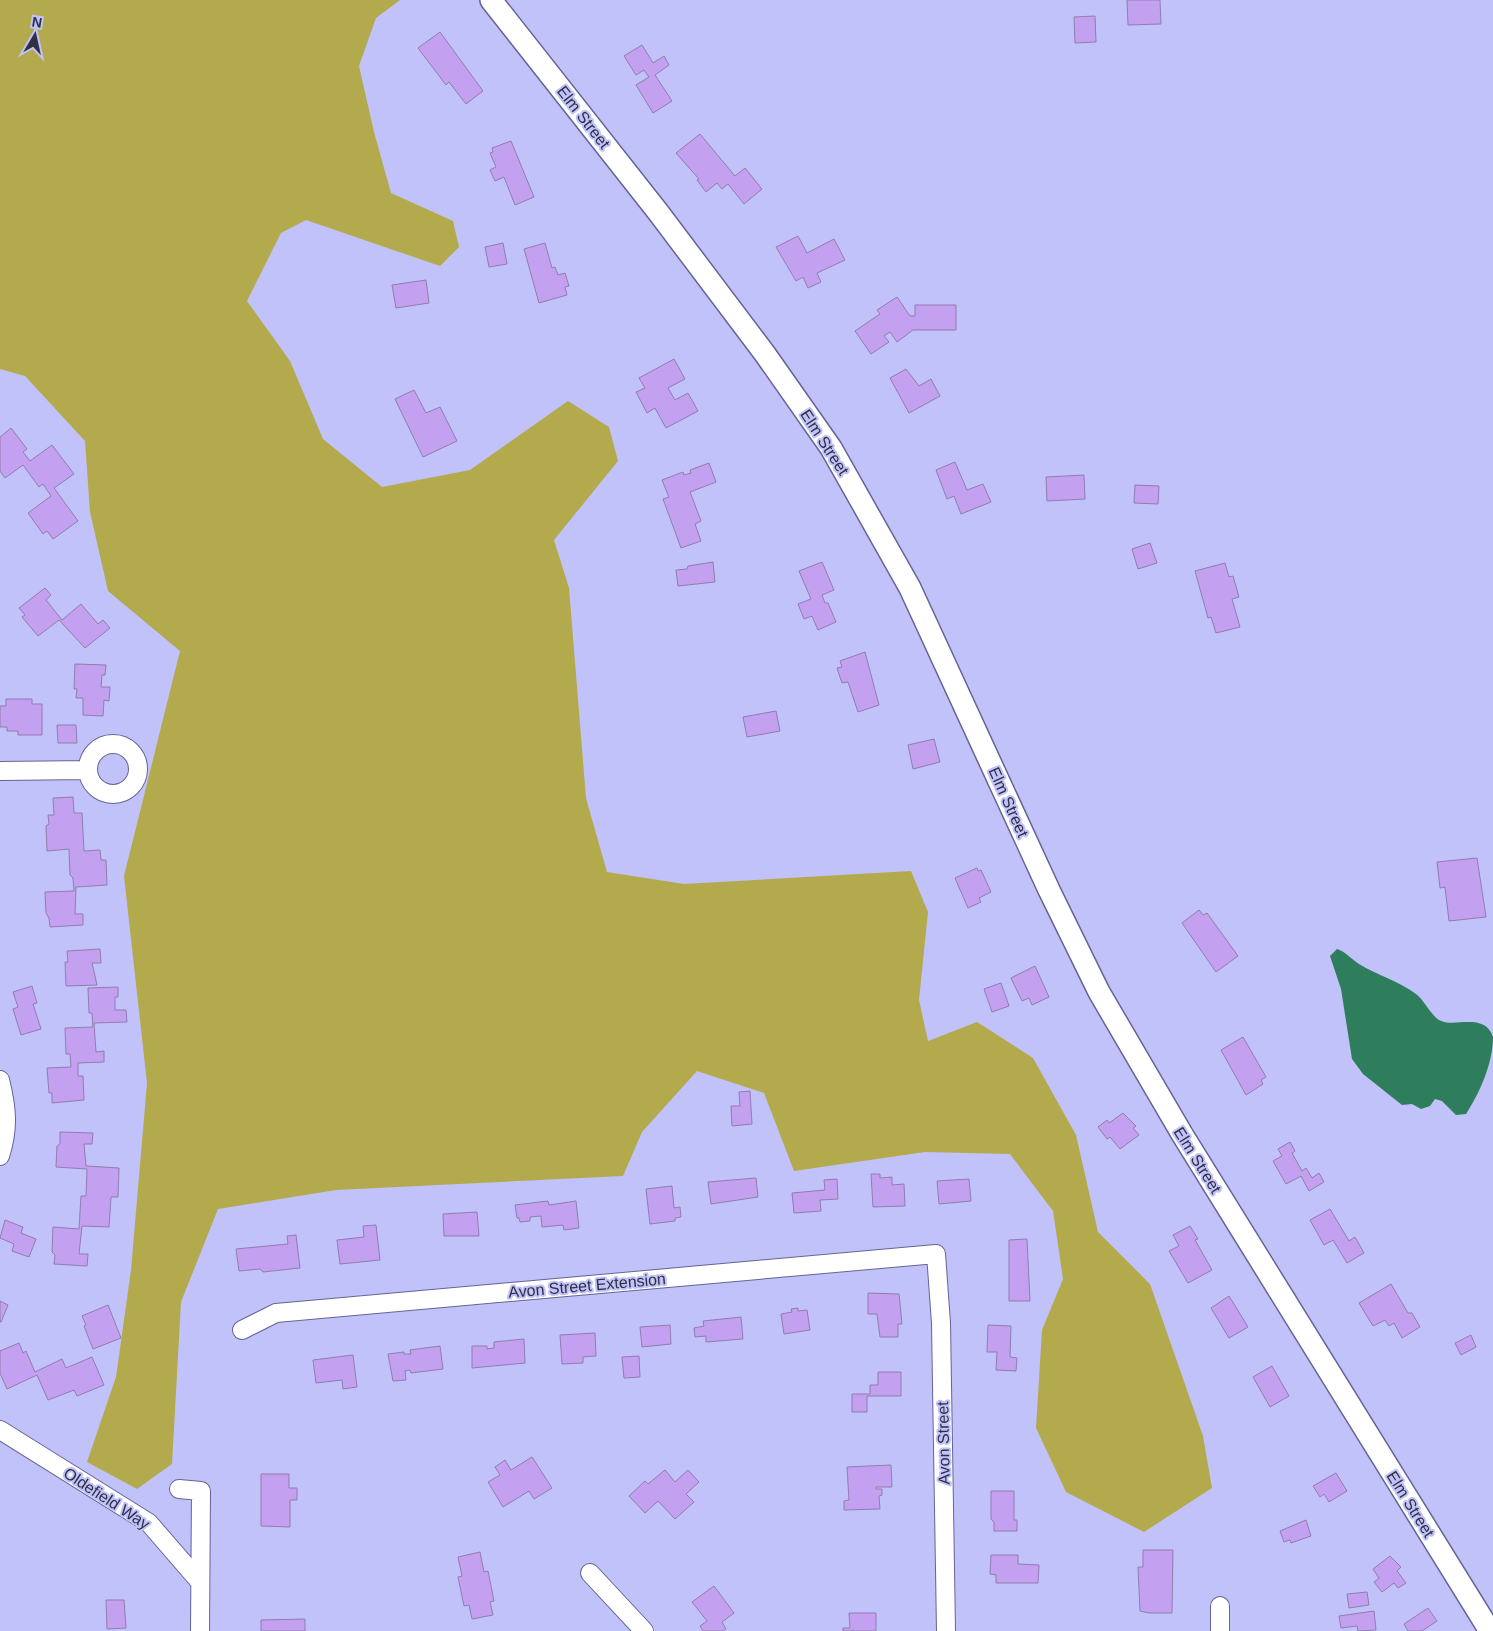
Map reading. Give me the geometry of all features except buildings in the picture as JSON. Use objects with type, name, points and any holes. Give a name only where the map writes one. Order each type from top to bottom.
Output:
[{"type":"street","name":"Elm Street","points":[[491,0],[669,226],[765,354],[831,448],[910,588],[1048,890],[1099,992],[1182,1134],[1490,1631]]},
{"type":"street","points":[[0,771],[88,770]]},
{"type":"street","points":[[0,1080],[7,1108],[0,1156]]},
{"type":"street","name":"Avon Street Extension","points":[[242,1330],[276,1313],[936,1254]]},
{"type":"street","name":"Avon Street","points":[[936,1254],[941,1323],[946,1631]]},
{"type":"street","name":"Oldefield Way","points":[[0,1430],[149,1522],[200,1582]]},
{"type":"street","points":[[179,1489],[201,1491],[200,1631]]},
{"type":"street","points":[[590,1573],[644,1631]]},
{"type":"street","points":[[1220,1606],[1220,1631]]},
{"type":"shaded area","points":[[0,0],[400,0],[376,18],[359,66],[374,132],[391,193],[453,221],[459,247],[440,266],[306,220],[281,233],[247,301],[290,361],[323,439],[382,487],[470,470],[568,401],[609,427],[618,461],[554,540],[569,588],[586,798],[607,872],[684,884],[911,871],[928,912],[919,1000],[928,1041],[977,1022],[1033,1058],[1076,1135],[1098,1232],[1150,1284],[1203,1436],[1212,1488],[1144,1532],[1066,1492],[1036,1428],[1042,1330],[1063,1279],[1053,1211],[1010,1154],[925,1152],[794,1171],[764,1093],[697,1071],[642,1132],[623,1176],[336,1190],[218,1209],[181,1302],[172,1464],[137,1489],[87,1462],[116,1377],[131,1270],[147,1083],[124,876],[180,651],[108,591],[90,512],[85,441],[25,376],[0,369]]},
{"type":"shaded area","points":[[1337,949],[1346,953],[1359,964],[1416,994],[1439,1020],[1452,1023],[1476,1023],[1489,1029],[1493,1037],[1491,1058],[1476,1097],[1466,1114],[1456,1115],[1442,1101],[1435,1099],[1430,1106],[1421,1109],[1412,1104],[1402,1105],[1363,1074],[1352,1059],[1341,989],[1330,956]]}]
